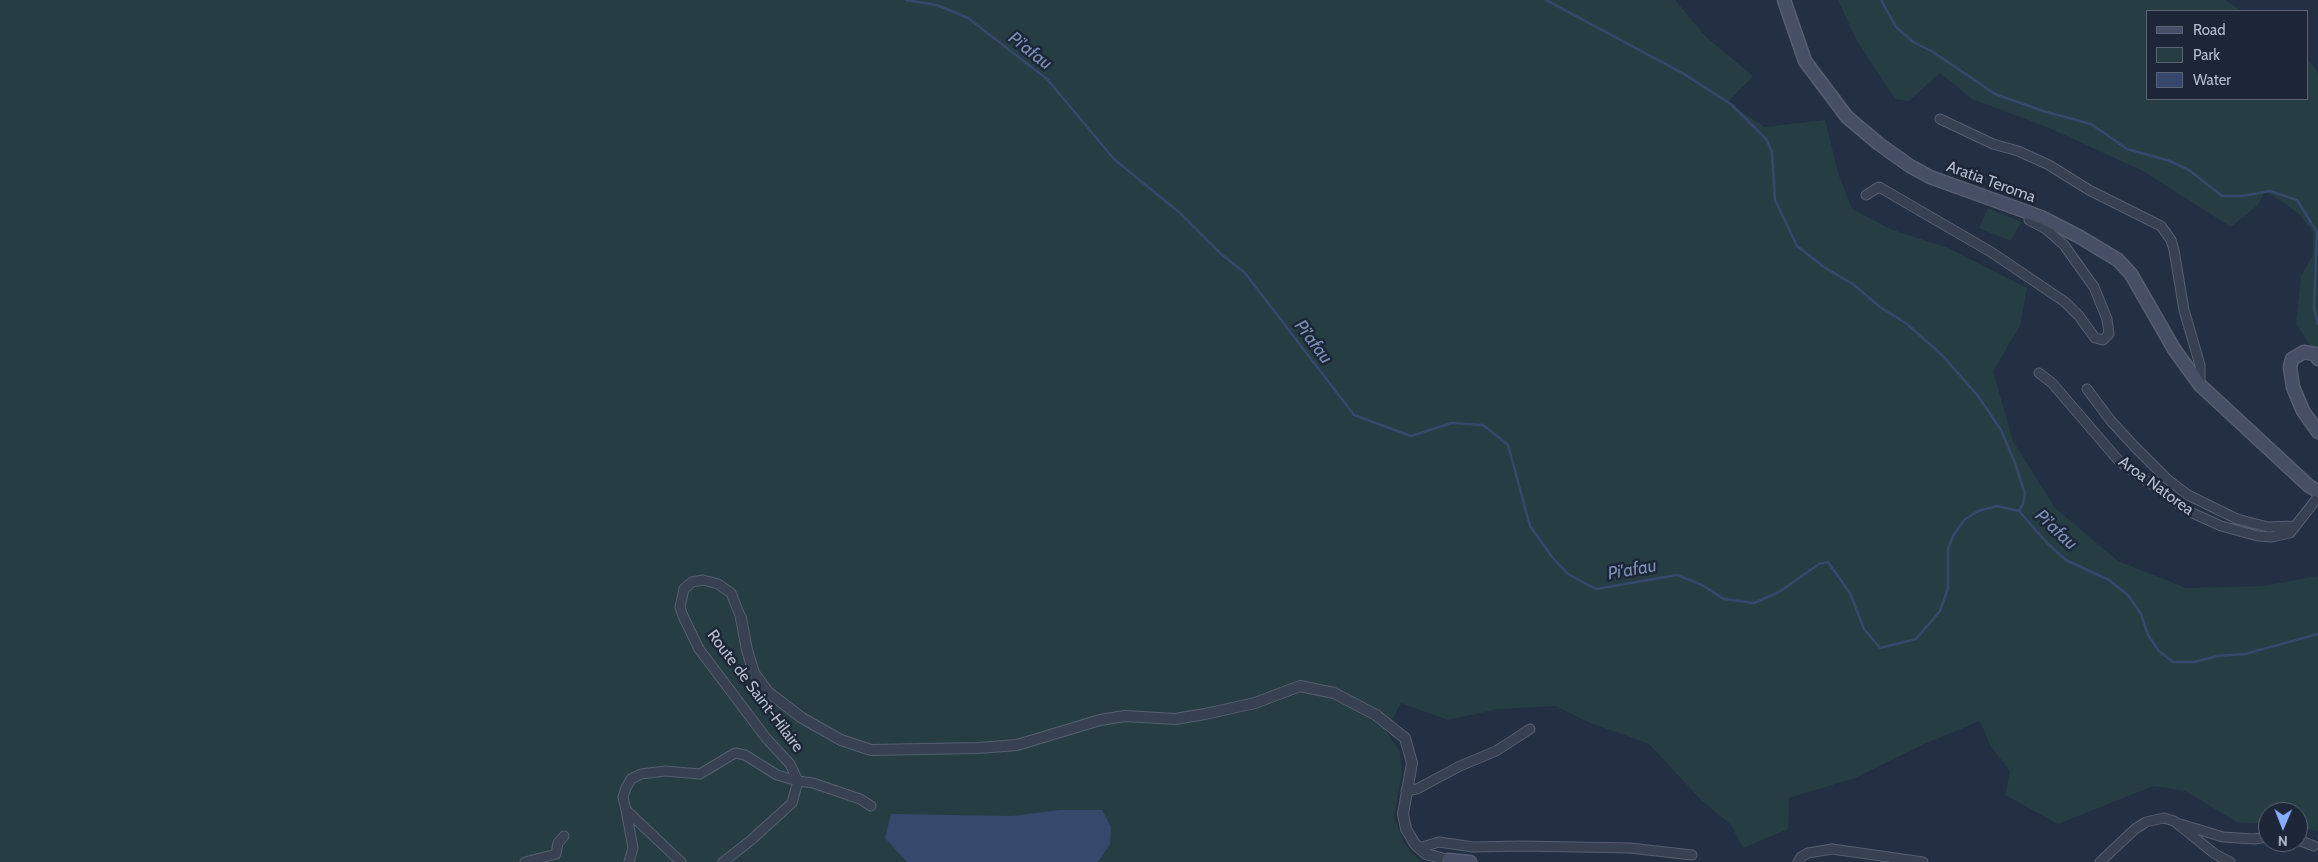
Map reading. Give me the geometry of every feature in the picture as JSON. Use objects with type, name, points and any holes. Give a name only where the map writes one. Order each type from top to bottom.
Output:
[{"type":"main road","name":"Aratia Teroma","points":[[1784,0],[1805,61],[1848,117],[1879,144],[1910,166],[1930,177],[2030,213],[2080,237],[2118,260],[2131,274],[2174,349],[2200,385],[2309,486],[2318,491]]},
{"type":"main road","points":[[2318,359],[2315,354],[2304,352],[2292,359],[2290,367],[2293,387],[2303,411],[2318,432]]},
{"type":"main road","points":[[1448,861],[1470,862]]},
{"type":"street","points":[[1940,119],[1993,144],[2018,151],[2049,165],[2111,202],[2152,220],[2165,230],[2174,250],[2184,310],[2200,365],[2200,385]]},
{"type":"street","points":[[1866,195],[1879,187],[1998,256],[2065,302],[2079,316],[2095,338],[2103,340],[2109,334],[2107,319],[2094,287],[2064,245],[2046,230],[2029,220],[2030,213]]},
{"type":"street","name":"Aroa Natorea","points":[[2039,372],[2052,383],[2119,461],[2188,511],[2221,526],[2258,536],[2272,537],[2290,533],[2318,497]]},
{"type":"street","points":[[2087,389],[2111,421],[2135,447],[2167,479],[2188,495],[2237,519],[2252,524],[2268,527],[2295,526]]},
{"type":"street","name":"Route de Saint-Hilaire","points":[[797,778],[790,764],[766,738],[699,649],[680,607],[684,589],[692,582],[703,580],[718,584],[731,593],[739,608],[747,650],[754,673],[768,692],[802,718],[841,740],[871,750],[900,751],[1016,745],[1039,740],[1100,720],[1124,716],[1182,718],[1255,703],[1300,686],[1334,693],[1356,703],[1390,724],[1405,738],[1412,763],[1403,814],[1406,829],[1419,848]]},
{"type":"street","points":[[1406,791],[1417,788],[1460,766],[1496,751],[1530,729]]},
{"type":"street","points":[[629,862],[633,848],[624,797],[631,779],[641,774],[665,771],[700,774],[735,753],[745,755],[777,775],[797,778],[860,799],[871,806]]},
{"type":"street","points":[[723,862],[750,841],[792,803],[797,778]]},
{"type":"street","points":[[626,810],[681,862]]},
{"type":"street","points":[[2100,862],[2135,829],[2146,822],[2164,818],[2223,837],[2258,838]]},
{"type":"street","points":[[2177,823],[2215,854],[2230,862]]},
{"type":"street","points":[[525,862],[556,854],[558,843],[564,836]]},
{"type":"street","points":[[1419,848],[1439,842],[1474,847],[1630,848],[1692,855]]},
{"type":"street","points":[[2308,844],[2314,846]]},
{"type":"street","points":[[1419,848],[1426,854],[1448,861]]},
{"type":"street","points":[[1798,862],[1801,856],[1808,853],[1832,849],[1923,862]]},
{"type":"green space","points":[[0,0],[1675,0],[1705,36],[1753,76],[1727,103],[1765,127],[1825,120],[1838,173],[1852,209],[1890,229],[1948,248],[2027,288],[2020,326],[1993,371],[2013,441],[2055,508],[2118,561],[2186,588],[2264,586],[2318,576],[2318,831],[2308,829],[2308,802],[2258,802],[2258,823],[2237,822],[2185,791],[2153,786],[2058,824],[2005,795],[2010,771],[1991,747],[1980,721],[1924,744],[1855,778],[1789,798],[1788,829],[1743,848],[1731,825],[1702,801],[1649,744],[1588,722],[1556,706],[1498,709],[1448,720],[1401,703],[1386,731],[1400,752],[1402,771],[1394,817],[1404,843],[1421,862],[0,862]]},
{"type":"green space","points":[[1838,0],[2225,0],[2240,10],[2146,10],[2146,100],[2308,100],[2308,59],[2318,73],[2318,358],[2296,323],[2301,276],[2313,255],[2313,232],[2300,215],[2287,205],[2265,191],[2258,205],[2231,227],[2143,171],[2047,127],[1972,99],[1940,73],[1909,101],[1895,99],[1856,39]]},
{"type":"green space","points":[[1988,208],[2021,222],[2011,241],[1979,228]]},
{"type":"water","points":[[1060,810],[1102,810],[1111,827],[1110,844],[1098,862],[907,862],[885,838],[891,814],[1012,816]]},
{"type":"waterway","name":"Pi'afau","points":[[906,0],[937,5],[968,18],[1047,79],[1114,159],[1180,213],[1221,254],[1245,273],[1354,415],[1411,436],[1452,423],[1483,425],[1508,445],[1530,526],[1552,557],[1568,574],[1596,589],[1677,575],[1702,585],[1724,599],[1754,603],[1779,592],[1819,564],[1828,562],[1850,593],[1864,629],[1880,648],[1916,639],[1940,611],[1948,588],[1948,549],[1953,536],[1964,520],[1978,511],[1997,506],[2019,511],[2048,544],[2066,560],[2109,580],[2128,595],[2141,614],[2148,635],[2159,651],[2173,662],[2194,662],[2217,656],[2245,654],[2318,634]]},
{"type":"waterway","points":[[1546,0],[1684,74],[1732,105],[1767,140],[1772,153],[1775,200],[1797,246],[1824,267],[1854,285],[1880,307],[1907,324],[1942,355],[1978,396],[2001,430],[2015,463],[2025,494],[2019,511]]},
{"type":"waterway","points":[[1881,0],[1896,27],[1913,42],[1933,52],[1995,94],[2043,111],[2091,124],[2127,149],[2170,161],[2189,170],[2222,196],[2242,196],[2270,191],[2297,200],[2317,232],[2314,308],[2318,324]]}]
